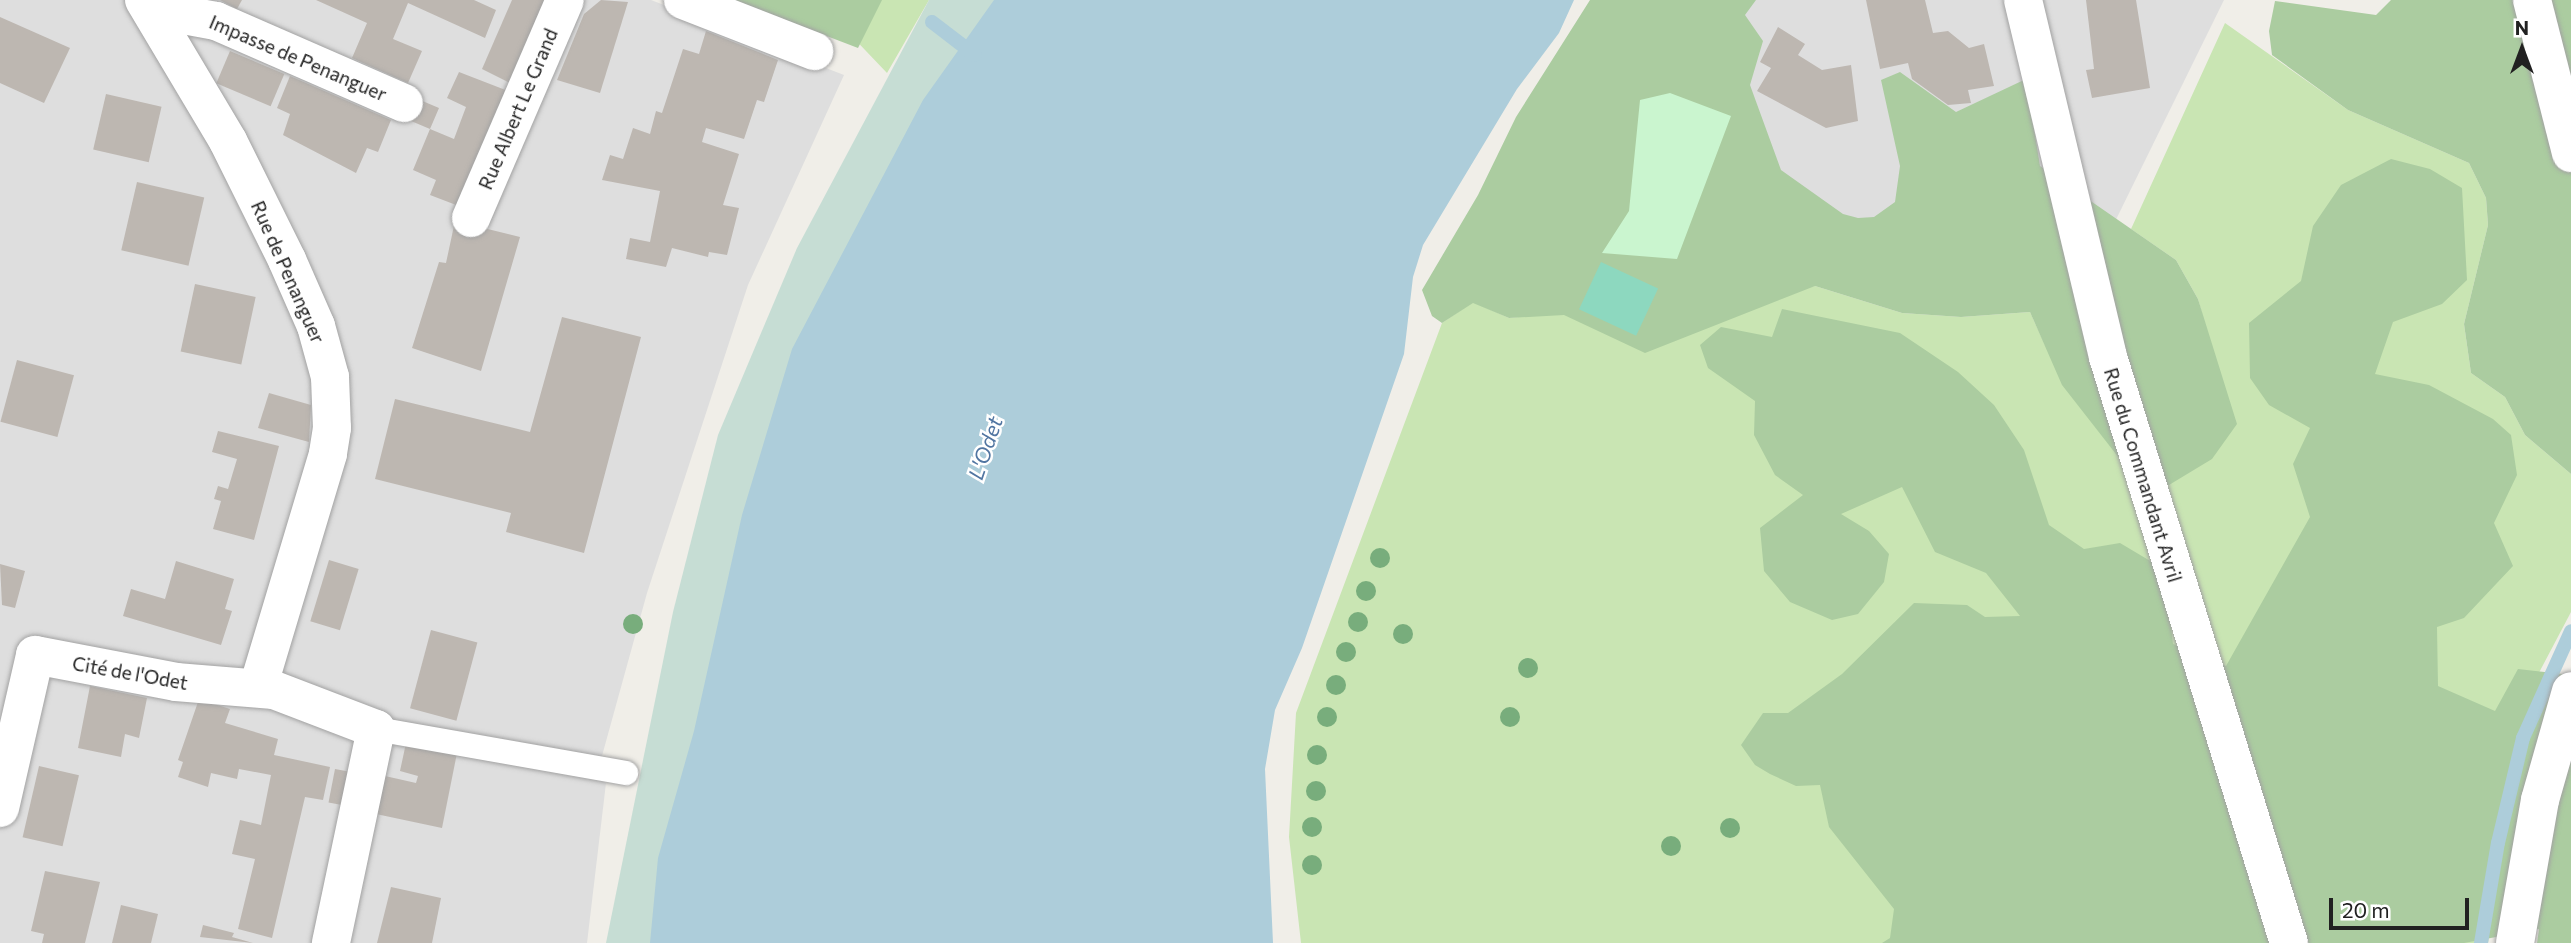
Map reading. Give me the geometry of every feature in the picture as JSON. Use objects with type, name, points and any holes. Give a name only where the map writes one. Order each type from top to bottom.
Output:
[{"type":"street","name":"Rue Albert Le Grand","points":[[471,218],[565,0]]},
{"type":"street","points":[[683,0],[814,51]]},
{"type":"street","name":"Rue du Commandant Avril","points":[[2023,0],[2108,357],[2288,943]]},
{"type":"street","points":[[2532,0],[2571,153]]},
{"type":"street","name":"Impasse de Penanguer","points":[[148,4],[237,29],[404,103]]},
{"type":"street","name":"Rue de Penanguer","points":[[148,4],[228,141],[287,261],[316,326],[330,377],[332,428],[328,454],[258,687]]},
{"type":"street","name":"Cité de l'Odet","points":[[0,808],[34,655],[176,682],[258,687],[290,694],[376,729]]},
{"type":"street","points":[[2515,943],[2540,800],[2571,691]]},
{"type":"street","points":[[331,943],[376,729]]},
{"type":"lane","name":"Cité de l'Odet","points":[[376,729],[626,772]]},
{"type":"shaded area","points":[[0,0],[651,0],[844,75],[748,285],[647,593],[597,774],[606,783],[587,943],[0,943]]},
{"type":"shaded area","points":[[1741,0],[2224,0],[2101,250],[2017,303],[1757,184]]},
{"type":"green space","points":[[733,0],[882,0],[858,48]]},
{"type":"green space","points":[[767,0],[929,0],[887,73],[845,29]]},
{"type":"green space","points":[[929,0],[1085,0],[786,943],[606,943],[673,612],[718,435],[797,248]]},
{"type":"green space","points":[[1590,0],[1756,0],[1745,15],[1763,41],[1750,85],[1781,170],[1843,214],[1858,218],[1874,217],[1895,202],[1900,166],[1881,80],[1900,72],[1956,112],[2026,79],[2040,166],[2176,260],[2198,299],[2237,424],[2212,459],[2169,485],[2130,472],[2062,385],[2030,312],[1961,317],[1902,313],[1815,286],[1645,353],[1564,315],[1509,318],[1473,303],[1442,323],[1432,316],[1422,290],[1478,195],[1516,117]]},
{"type":"green space","points":[[2391,0],[2571,0],[2571,474],[2525,435],[2505,397],[2471,373],[2464,324],[2488,225],[2486,198],[2469,163],[2348,110],[2272,55],[2269,31],[2275,1],[2376,15]]},
{"type":"green space","points":[[2225,23],[2348,110],[2469,163],[2486,198],[2488,225],[2464,324],[2471,373],[2505,397],[2525,435],[2571,474],[2571,612],[2532,686],[2488,943],[1301,943],[1289,837],[1296,713],[1442,323],[1473,302],[1509,318],[1815,286],[1902,313],[1961,317],[2030,312],[2045,345],[2130,472],[2214,357],[2198,299],[2176,260],[2131,229]]},
{"type":"green space","points":[[1670,93],[1731,116],[1677,259],[1602,253],[1629,211],[1640,100]]},
{"type":"green space","points":[[2391,159],[2430,169],[2462,188],[2467,280],[2442,304],[2393,322],[2375,374],[2429,385],[2493,419],[2511,435],[2517,475],[2494,523],[2513,566],[2464,618],[2437,627],[2438,686],[2495,711],[2518,669],[2571,675],[2571,943],[2537,943],[2539,929],[2464,943],[1882,943],[1890,938],[1894,909],[1829,827],[1820,785],[1796,786],[1770,774],[1755,765],[1741,745],[1763,713],[1788,713],[1842,674],[1914,603],[1967,605],[1985,617],[2020,616],[1986,573],[1935,552],[1902,487],[1841,514],[1869,531],[1889,554],[1884,582],[1858,614],[1832,620],[1790,602],[1764,571],[1760,528],[1803,495],[1775,475],[1754,435],[1755,401],[1708,368],[1700,345],[1721,327],[1772,337],[1782,309],[1900,333],[1958,372],[1994,405],[2024,450],[2049,525],[2084,549],[2120,543],[2157,565],[2167,593],[2173,644],[2226,666],[2310,517],[2293,464],[2310,428],[2269,405],[2250,378],[2249,323],[2301,281],[2313,226],[2341,185]]},
{"type":"green space","points":[[1601,262],[1658,289],[1636,336],[1579,309]]},
{"type":"water","name":"L'Odet","points":[[994,0],[1574,0],[1559,33],[1517,89],[1423,245],[1413,277],[1404,354],[1302,648],[1275,710],[1265,769],[1273,943],[650,943],[658,858],[694,731],[742,515],[792,349],[923,100]]},
{"type":"building","points":[[220,0],[242,0],[237,9]]},
{"type":"building","points":[[316,0],[474,0],[496,10],[485,38],[408,3],[393,39],[422,51],[408,83],[352,58],[367,23]]},
{"type":"building","points":[[512,0],[552,0],[516,86],[482,69]]},
{"type":"building","points":[[601,0],[628,2],[600,93],[557,80],[584,14]]},
{"type":"building","points":[[1866,0],[1925,0],[1933,33],[1948,31],[1969,48],[1984,44],[1994,86],[1968,90],[1971,103],[1948,105],[1912,79],[1908,63],[1880,69]]},
{"type":"building","points":[[2086,0],[2136,0],[2150,88],[2092,98],[2086,70],[2094,69]]},
{"type":"building","points":[[0,17],[70,48],[44,103],[0,83]]},
{"type":"building","points":[[1778,27],[1805,44],[1798,55],[1822,70],[1851,65],[1858,121],[1826,128],[1757,91],[1771,68],[1760,62]]},
{"type":"building","points":[[706,31],[778,60],[764,102],[757,100],[744,139],[706,128],[702,142],[739,154],[723,205],[739,208],[727,255],[709,252],[708,257],[672,248],[666,267],[626,259],[630,238],[650,242],[660,191],[602,180],[610,155],[623,159],[633,128],[650,134],[656,111],[662,113],[683,49],[699,54]]},
{"type":"building","points":[[230,51],[284,74],[271,106],[216,83]]},
{"type":"building","points":[[459,72],[513,93],[464,208],[430,195],[436,180],[413,170],[430,129],[454,139],[466,107],[447,98]]},
{"type":"building","points":[[290,76],[391,120],[378,152],[367,148],[356,173],[283,135],[290,114],[277,108]]},
{"type":"building","points":[[106,94],[162,107],[149,162],[93,150]]},
{"type":"building","points":[[413,97],[439,108],[430,129],[404,118]]},
{"type":"building","points":[[137,182],[204,198],[188,266],[121,250]]},
{"type":"building","points":[[455,221],[520,237],[481,371],[412,348],[439,262],[446,263]]},
{"type":"building","points":[[195,284],[256,297],[241,364],[181,351]]},
{"type":"building","points":[[562,317],[641,337],[584,553],[506,532],[511,513],[375,479],[395,399],[530,432]]},
{"type":"building","points":[[17,360],[74,375],[57,437],[0,422]]},
{"type":"building","points":[[269,393],[311,405],[309,442],[258,428]]},
{"type":"building","points":[[218,431],[279,446],[254,540],[213,529],[221,501],[214,499],[218,486],[228,489],[237,459],[212,452]]},
{"type":"building","points":[[329,560],[359,569],[340,630],[310,621]]},
{"type":"building","points":[[176,561],[234,579],[225,609],[232,611],[221,645],[123,616],[131,589],[165,599]]},
{"type":"building","points":[[0,564],[25,571],[15,608],[2,605]]},
{"type":"building","points":[[431,630],[477,642],[456,721],[410,708]]},
{"type":"building","points":[[90,686],[147,698],[139,738],[125,734],[121,757],[78,748]]},
{"type":"building","points":[[199,699],[230,709],[225,723],[278,739],[274,755],[330,767],[323,800],[305,797],[272,938],[238,929],[255,859],[232,854],[240,820],[261,825],[271,775],[239,769],[237,779],[211,773],[208,787],[178,777],[183,762],[178,760]]},
{"type":"building","points":[[406,743],[457,753],[442,828],[376,814],[385,776],[416,783],[418,776],[400,771]]},
{"type":"building","points":[[39,766],[79,775],[63,846],[23,837]]},
{"type":"building","points":[[335,769],[350,772],[343,805],[329,802]]},
{"type":"building","points":[[45,871],[100,882],[85,943],[42,943],[44,934],[31,931]]},
{"type":"building","points":[[391,887],[441,898],[432,943],[377,943]]},
{"type":"building","points":[[121,905],[158,914],[151,943],[112,943]]},
{"type":"building","points":[[203,925],[234,933],[232,937],[253,943],[200,937]]},
{"type":"waterway","points":[[932,22],[975,55]]},
{"type":"waterway","points":[[2481,943],[2498,843],[2523,738],[2571,631]]}]
